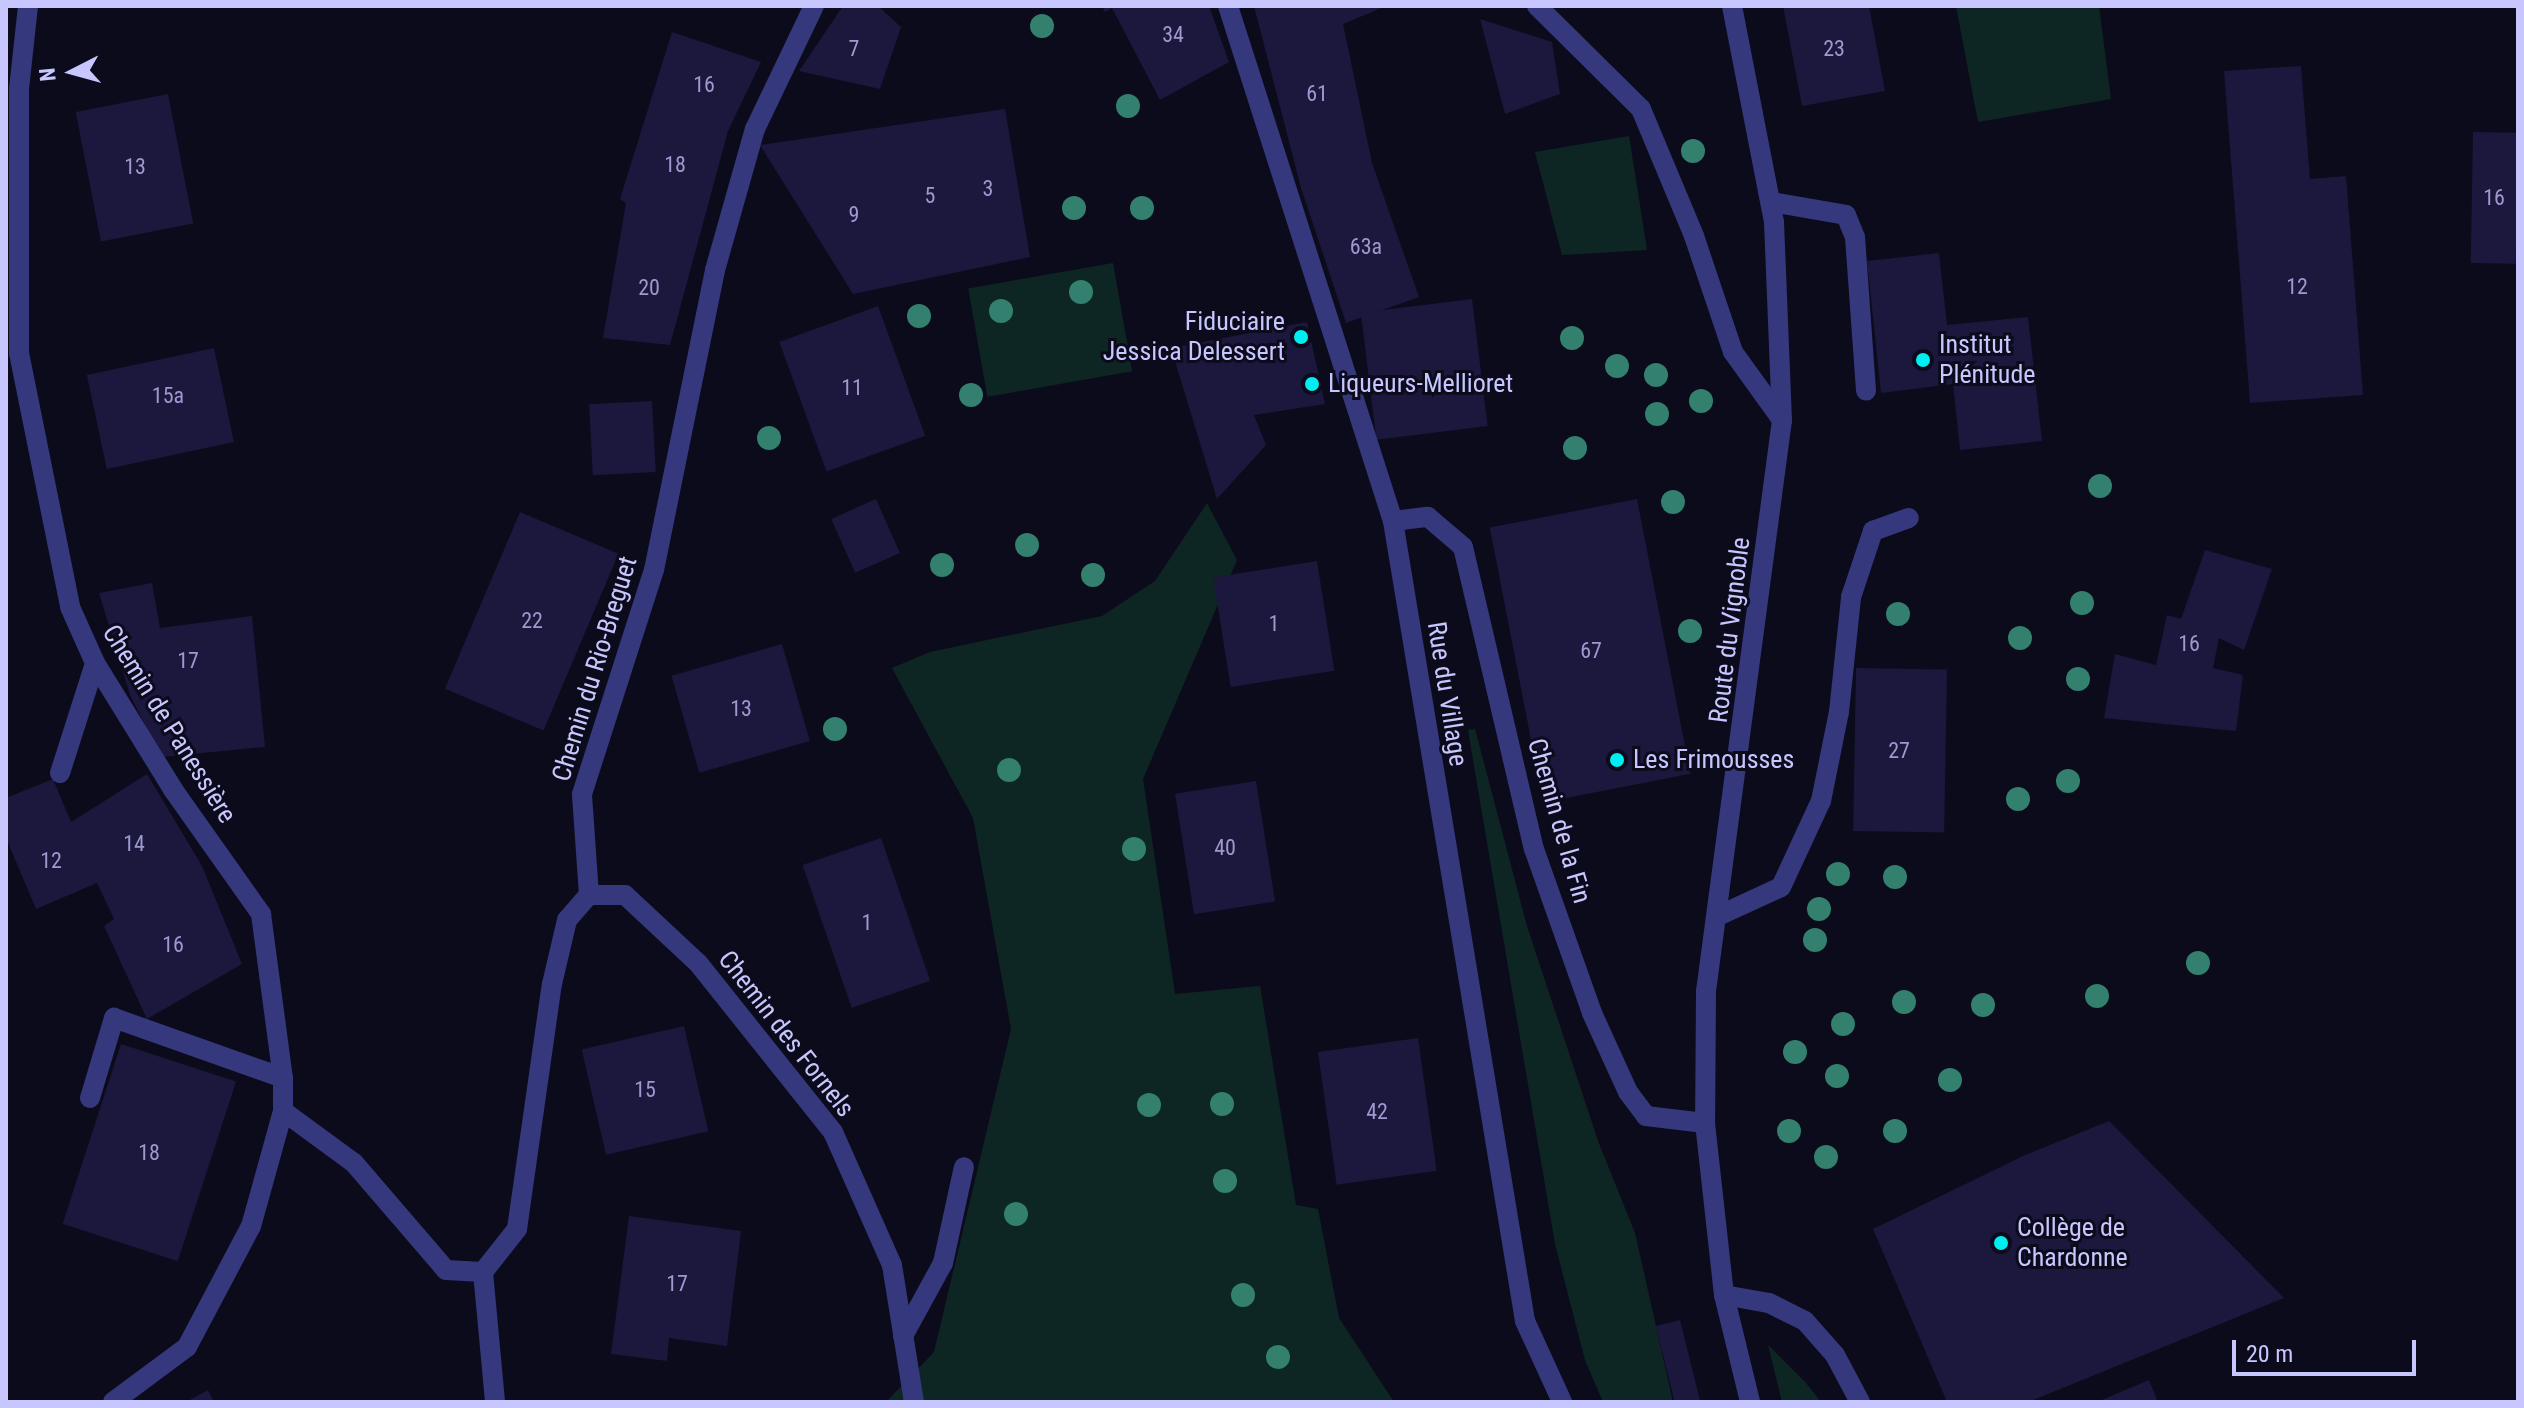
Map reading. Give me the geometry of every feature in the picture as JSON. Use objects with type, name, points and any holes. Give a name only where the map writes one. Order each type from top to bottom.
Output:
[{"type":"street","name":"Chemin de Panessière","points":[[28,6],[19,89],[19,353],[70,607],[95,663],[174,791],[261,914],[283,1078],[283,1111],[251,1226],[187,1347],[113,1402]]},
{"type":"street","name":"Chemin du Rio-Breguet","points":[[589,895],[582,794],[654,570],[715,270],[755,129],[814,6]]},
{"type":"street","name":"Rue du Village","points":[[1228,6],[1393,521],[1525,1321],[1562,1402]]},
{"type":"street","points":[[1537,6],[1641,109],[1694,236],[1733,352],[1782,420]]},
{"type":"street","name":"Route du Vignoble","points":[[1732,6],[1771,202],[1782,420],[1706,991],[1705,1123],[1724,1295],[1750,1402]]},
{"type":"street","points":[[1771,202],[1846,215],[1855,237],[1866,391]]},
{"type":"street","name":"Chemin de la Fin","points":[[1393,521],[1428,517],[1463,547],[1534,849],[1592,1013],[1628,1092],[1646,1116],[1705,1123]]},
{"type":"street","points":[[1718,916],[1781,887],[1821,801],[1839,712],[1851,597],[1873,531],[1909,518]]},
{"type":"street","points":[[60,773],[95,663]]},
{"type":"street","points":[[495,1402],[483,1272],[517,1229],[552,984],[567,920],[589,895]]},
{"type":"street","name":"Chemin des Fornels","points":[[589,895],[625,895],[698,963],[833,1132],[892,1265],[914,1402]]},
{"type":"street","points":[[90,1098],[114,1018],[283,1078]]},
{"type":"street","points":[[283,1111],[354,1163],[446,1270],[483,1272]]},
{"type":"street","points":[[903,1336],[943,1263],[964,1167]]},
{"type":"street","points":[[1724,1295],[1769,1303],[1805,1321],[1835,1355],[1860,1402]]},
{"type":"green space","points":[[1956,6],[2099,6],[2111,99],[1978,122]]},
{"type":"green space","points":[[1629,136],[1647,250],[1562,255],[1535,152]]},
{"type":"green space","points":[[1113,263],[1132,371],[987,397],[968,289]]},
{"type":"green space","points":[[1207,503],[1237,560],[1143,779],[1175,994],[1260,986],[1296,1205],[1318,1209],[1339,1318],[1394,1402],[886,1402],[934,1352],[1011,1029],[973,818],[892,668],[930,652],[1102,616],[1155,581]]},
{"type":"green space","points":[[1475,729],[1527,926],[1598,1141],[1635,1233],[1673,1402],[1603,1402],[1585,1360],[1555,1244],[1468,730]]},
{"type":"green space","points":[[1768,1345],[1806,1383],[1821,1402],[1782,1402]]},
{"type":"building","points":[[843,6],[878,6],[901,27],[880,89],[799,71]]},
{"type":"building","points":[[1102,6],[1209,6],[1229,62],[1160,100],[1112,8],[1105,12]]},
{"type":"building","points":[[1254,6],[1386,6],[1343,24],[1372,163],[1419,297],[1346,323],[1301,188]]},
{"type":"building","points":[[1783,6],[1869,6],[1885,91],[1802,106]]},
{"type":"building","points":[[1480,19],[1552,42],[1560,94],[1505,114]]},
{"type":"building","points":[[672,32],[761,62],[728,131],[670,345],[603,338],[626,203],[620,199]]},
{"type":"building","points":[[2301,66],[2310,179],[2346,176],[2363,395],[2250,403],[2224,71]]},
{"type":"building","points":[[168,94],[193,224],[101,242],[76,112]]},
{"type":"building","points":[[1005,109],[1030,257],[853,294],[760,145]]},
{"type":"building","points":[[2473,132],[2518,133],[2516,264],[2471,263]]},
{"type":"building","points":[[1939,253],[1947,325],[2028,317],[2042,441],[1960,450],[1953,384],[1881,393],[1867,261]]},
{"type":"building","points":[[1472,299],[1488,426],[1376,440],[1361,313]]},
{"type":"building","points":[[878,306],[925,436],[827,472],[779,342]]},
{"type":"building","points":[[1307,322],[1325,404],[1254,415],[1266,445],[1217,499],[1171,348]]},
{"type":"building","points":[[214,348],[234,442],[107,469],[87,375]]},
{"type":"building","points":[[652,401],[656,472],[593,475],[589,404]]},
{"type":"building","points":[[876,499],[900,553],[855,573],[831,519]]},
{"type":"building","points":[[1637,499],[1690,774],[1543,802],[1490,528]]},
{"type":"building","points":[[520,512],[618,554],[543,731],[445,689]]},
{"type":"building","points":[[2205,550],[2272,569],[2244,650],[2219,638],[2213,668],[2243,675],[2236,731],[2104,718],[2115,654],[2156,665],[2167,615],[2181,619]]},
{"type":"building","points":[[1317,561],[1334,671],[1231,687],[1213,577]]},
{"type":"building","points":[[152,583],[160,628],[252,616],[265,747],[161,757],[130,695],[99,593]]},
{"type":"building","points":[[782,644],[810,741],[699,773],[671,676]]},
{"type":"building","points":[[1856,668],[1947,670],[1944,833],[1853,831]]},
{"type":"building","points":[[147,774],[202,866],[242,964],[147,1019],[104,926],[114,919],[97,883],[36,909],[6,838],[6,798],[53,779],[71,822]]},
{"type":"building","points":[[1256,781],[1275,901],[1194,914],[1175,794]]},
{"type":"building","points":[[881,838],[930,981],[852,1008],[803,865]]},
{"type":"building","points":[[684,1026],[708,1131],[606,1155],[582,1050]]},
{"type":"building","points":[[1418,1038],[1437,1171],[1337,1185],[1318,1052]]},
{"type":"building","points":[[121,1044],[236,1081],[178,1261],[63,1224]]},
{"type":"building","points":[[2109,1121],[2284,1298],[2028,1402],[1947,1402],[1873,1229],[2023,1156]]},
{"type":"building","points":[[629,1216],[741,1231],[727,1346],[669,1338],[667,1361],[611,1354]]},
{"type":"building","points":[[1680,1320],[1700,1402],[1675,1402],[1656,1326]]},
{"type":"building","points":[[2149,1380],[2158,1402],[2097,1402]]},
{"type":"building","points":[[208,1390],[214,1402],[186,1402]]},
{"type":"place","name":"Fiduciaire Jessica Delessert","points":[[1301,337]]},
{"type":"place","name":"Institut Plénitude","points":[[1923,360]]},
{"type":"place","name":"Liqueurs-Mellioret","points":[[1312,384]]},
{"type":"place","name":"Les Frimousses","points":[[1617,760]]},
{"type":"place","name":"Collège de Chardonne","points":[[2001,1243]]}]
